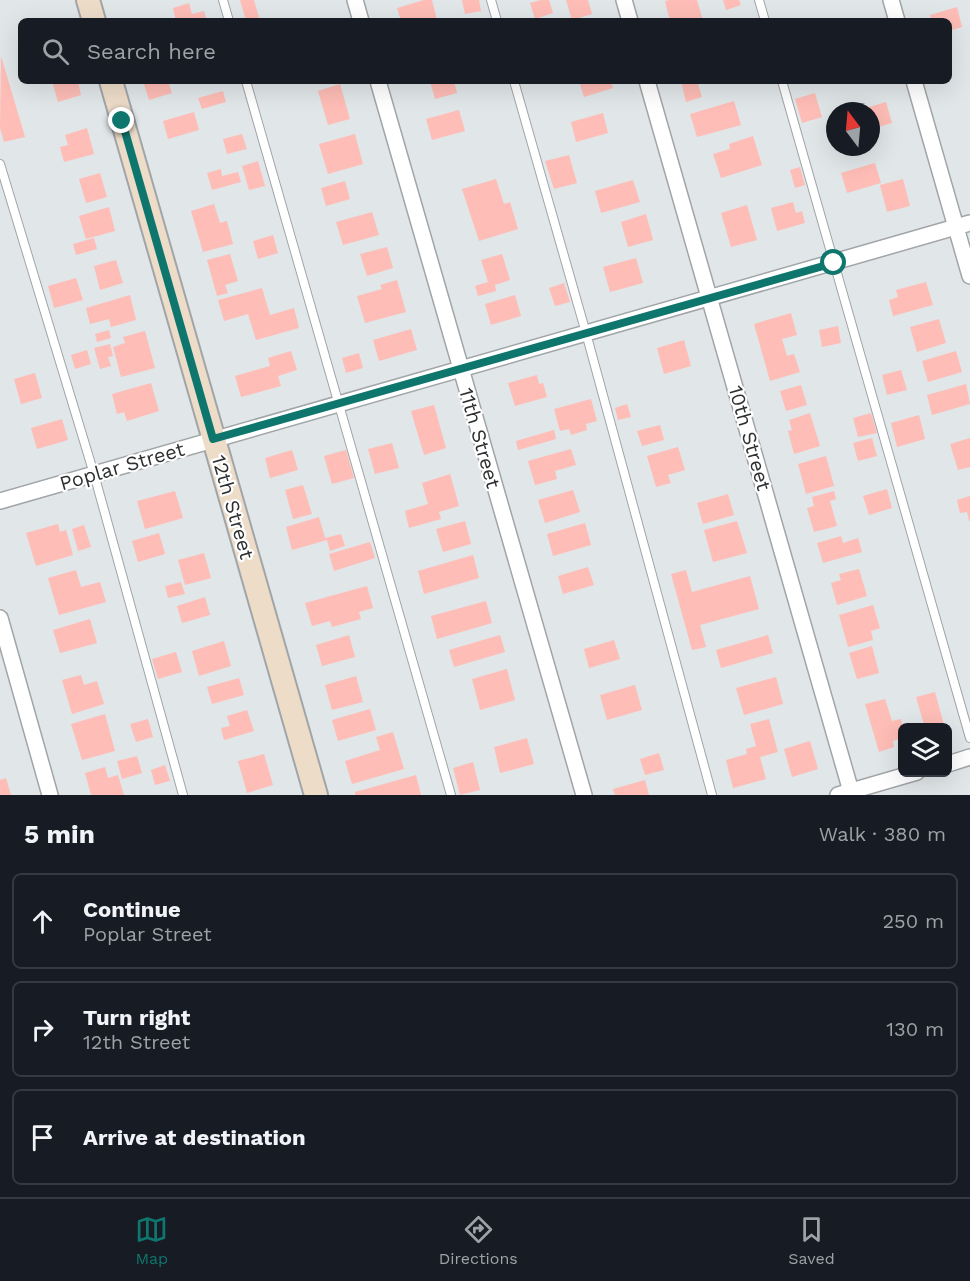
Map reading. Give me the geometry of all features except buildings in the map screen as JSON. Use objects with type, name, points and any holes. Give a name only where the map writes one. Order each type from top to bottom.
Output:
[{"type":"street","points":[[88,0],[93,18]]},
{"type":"street","points":[[355,0],[360,18]]},
{"type":"street","points":[[624,0],[629,18]]},
{"type":"street","points":[[891,0],[896,18]]},
{"type":"street","name":"12th Street","points":[[112,84],[316,795]]},
{"type":"street","name":"11th Street","points":[[379,84],[584,795]]},
{"type":"street","name":"10th Street","points":[[648,84],[847,794]]},
{"type":"street","points":[[916,84],[963,225],[970,276]]},
{"type":"street","name":"Poplar Street","points":[[0,501],[963,225]]},
{"type":"street","points":[[0,618],[50,795]]},
{"type":"street","points":[[952,763],[970,758]]},
{"type":"street","points":[[847,794],[901,777]]},
{"type":"lane","points":[[223,0],[228,18]]},
{"type":"lane","points":[[491,0],[496,18]]},
{"type":"lane","points":[[759,0],[764,18]]},
{"type":"lane","points":[[247,84],[451,795]]},
{"type":"lane","points":[[515,84],[586,333],[712,795]]},
{"type":"lane","points":[[783,84],[970,738]]},
{"type":"lane","points":[[0,164],[94,474],[183,795]]},
{"type":"route","points":[[122,121],[213,439],[834,263]]}]
